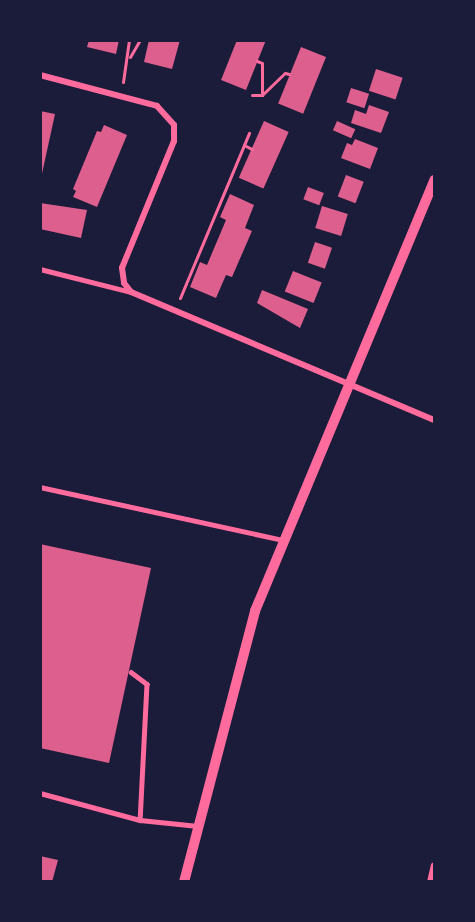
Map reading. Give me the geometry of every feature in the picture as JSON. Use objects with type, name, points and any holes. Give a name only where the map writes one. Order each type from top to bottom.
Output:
[{"type":"street","points":[[40,75],[157,106],[174,125],[174,141],[122,268],[123,283],[131,292],[435,420]]},
{"type":"street","points":[[184,882],[244,645],[284,540],[435,180]]},
{"type":"street","points":[[430,882],[435,865]]},
{"type":"lane","points":[[40,268],[131,292]]},
{"type":"lane","points":[[40,487],[284,540]]},
{"type":"lane","points":[[131,672],[147,684],[140,820]]},
{"type":"lane","points":[[40,793],[140,820],[198,826]]},
{"type":"path","points":[[129,40],[130,57]]},
{"type":"path","points":[[123,82],[130,57],[140,40]]},
{"type":"path","points":[[257,61],[262,63],[262,95]]},
{"type":"path","points":[[252,95],[262,95],[285,73],[290,74]]},
{"type":"path","points":[[180,298],[249,133]]},
{"type":"path","points":[[244,145],[252,149]]},
{"type":"building","points":[[89,40],[119,40],[116,54],[87,47]]},
{"type":"building","points":[[149,40],[180,40],[172,69],[144,62]]},
{"type":"building","points":[[237,40],[266,40],[246,90],[221,80]]},
{"type":"building","points":[[301,47],[326,57],[303,114],[278,104]]},
{"type":"building","points":[[376,69],[403,78],[396,100],[369,91]]},
{"type":"building","points":[[351,88],[369,94],[364,108],[346,102]]},
{"type":"building","points":[[369,105],[389,112],[381,133],[351,123],[355,110],[366,114]]},
{"type":"building","points":[[40,111],[55,114],[41,178],[40,177]]},
{"type":"building","points":[[264,121],[289,132],[263,189],[239,178]]},
{"type":"building","points":[[337,121],[355,129],[351,138],[333,130]]},
{"type":"building","points":[[104,125],[127,135],[97,207],[73,197],[76,191],[73,189],[97,131],[101,132]]},
{"type":"building","points":[[355,139],[378,148],[370,169],[341,158],[347,143],[352,145]]},
{"type":"building","points":[[346,175],[364,182],[355,203],[338,196]]},
{"type":"building","points":[[308,187],[324,193],[319,205],[303,199]]},
{"type":"building","points":[[230,194],[254,205],[245,228],[252,231],[232,277],[226,275],[216,298],[190,287],[200,262],[207,265],[226,220],[220,217]]},
{"type":"building","points":[[40,203],[87,210],[81,238],[40,229]]},
{"type":"building","points":[[322,206],[348,214],[341,236],[315,228]]},
{"type":"building","points":[[315,242],[332,248],[325,269],[308,263]]},
{"type":"building","points":[[293,271],[322,283],[314,303],[285,291]]},
{"type":"building","points":[[262,290],[308,309],[300,328],[257,303]]},
{"type":"building","points":[[40,544],[151,568],[109,763],[40,748]]},
{"type":"building","points":[[40,856],[58,860],[52,882],[40,882]]}]
